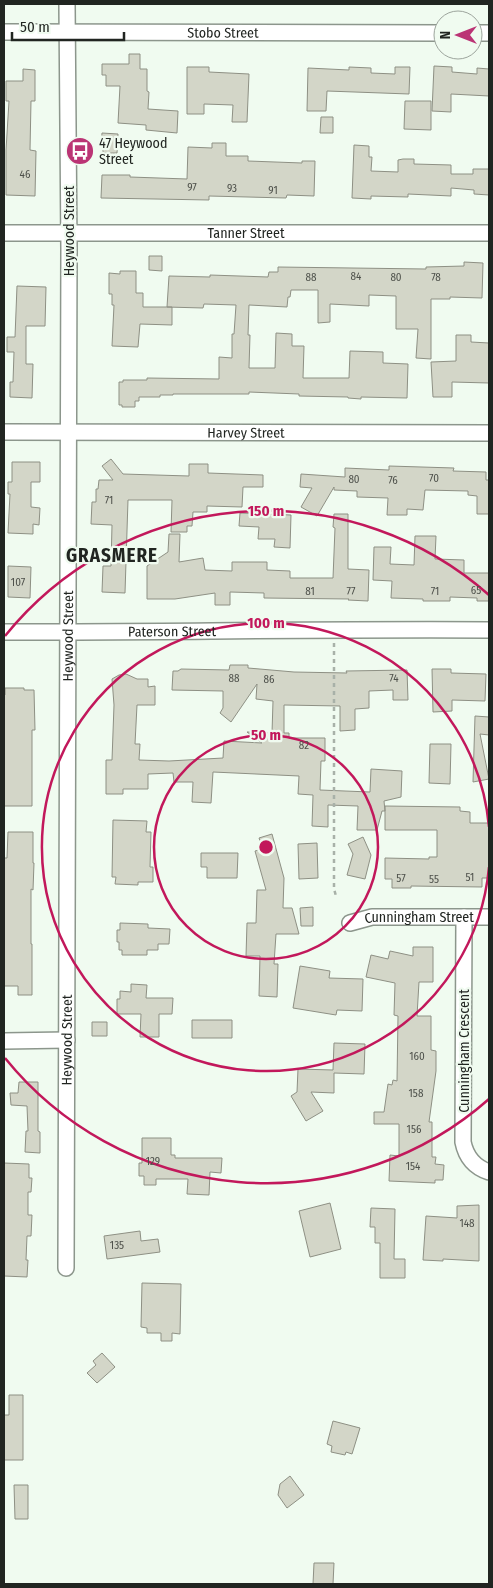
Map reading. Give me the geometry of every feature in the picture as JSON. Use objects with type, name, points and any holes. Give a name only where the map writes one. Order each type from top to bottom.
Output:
[{"type":"street","name":"Heywood Street","points":[[66,1268],[69,233],[67,4]]},
{"type":"street","name":"Stobo Street","points":[[4,32],[433,33]]},
{"type":"street","name":"Tanner Street","points":[[4,232],[489,233]]},
{"type":"street","name":"Harvey Street","points":[[4,432],[489,433]]},
{"type":"street","name":"Paterson Street","points":[[4,632],[489,630]]},
{"type":"street","name":"Cunningham Street","points":[[350,923],[372,917],[489,917]]},
{"type":"street","name":"Cunningham Crescent","points":[[464,917],[463,1142],[465,1152],[471,1161],[481,1169],[489,1172]]},
{"type":"street","points":[[4,1041],[68,1040]]},
{"type":"path","points":[[334,630],[334,889],[336,896]]},
{"type":"building","points":[[129,54],[140,54],[140,69],[147,69],[148,109],[178,111],[177,133],[146,130],[146,125],[118,123],[120,86],[106,86],[106,75],[102,75],[102,64],[129,64]]},
{"type":"building","points":[[434,66],[452,67],[452,72],[477,74],[477,68],[489,69],[489,96],[451,94],[451,112],[432,111]]},
{"type":"building","points":[[187,67],[209,67],[209,72],[249,74],[247,122],[232,122],[233,105],[204,104],[204,114],[187,114]]},
{"type":"building","points":[[349,67],[371,68],[371,73],[395,74],[395,67],[410,67],[409,94],[327,91],[326,111],[307,111],[308,68],[349,70]]},
{"type":"building","points":[[23,69],[35,70],[35,101],[31,101],[30,150],[36,151],[35,196],[6,195],[9,101],[6,101],[6,81],[23,81]]},
{"type":"building","points":[[405,101],[431,101],[431,130],[404,129]]},
{"type":"building","points":[[321,117],[333,117],[333,133],[320,133]]},
{"type":"building","points":[[102,133],[118,134],[117,153],[103,153],[103,147],[101,147]]},
{"type":"building","points":[[212,143],[226,143],[226,156],[248,156],[248,161],[302,163],[302,161],[315,161],[314,196],[287,195],[286,198],[209,196],[209,200],[101,198],[102,175],[187,179],[188,147],[212,148]]},
{"type":"building","points":[[354,145],[369,146],[369,157],[372,157],[371,171],[398,172],[398,160],[403,159],[414,159],[414,164],[451,165],[451,174],[473,174],[473,169],[489,169],[489,195],[474,194],[474,190],[451,188],[451,196],[408,194],[408,197],[371,196],[371,199],[352,198]]},
{"type":"building","points":[[149,256],[162,256],[162,271],[149,270]]},
{"type":"building","points":[[464,262],[483,263],[482,298],[450,297],[450,299],[431,299],[431,359],[416,358],[418,329],[396,329],[396,296],[369,295],[369,306],[330,304],[330,322],[318,323],[318,290],[291,290],[287,307],[249,305],[249,368],[275,368],[276,333],[292,334],[292,346],[304,346],[303,378],[349,378],[350,351],[383,352],[383,363],[408,364],[407,398],[361,397],[361,399],[249,392],[249,394],[173,394],[160,395],[160,397],[139,397],[139,401],[135,401],[135,407],[122,407],[122,405],[119,405],[119,382],[123,382],[123,380],[147,380],[147,378],[219,379],[219,357],[232,358],[232,334],[234,334],[236,305],[204,304],[203,308],[167,307],[169,276],[268,277],[269,272],[278,272],[278,267],[426,269],[426,267],[464,266]]},
{"type":"building","points":[[120,271],[136,271],[136,293],[143,293],[143,307],[172,307],[172,325],[140,324],[138,347],[112,346],[114,305],[112,305],[112,294],[109,294],[109,273],[120,274]]},
{"type":"building","points":[[17,286],[46,287],[45,326],[26,326],[26,364],[33,364],[32,398],[10,397],[10,382],[13,382],[14,352],[7,352],[7,337],[15,337]]},
{"type":"building","points":[[456,335],[471,335],[471,342],[489,343],[489,383],[452,382],[452,397],[433,397],[431,362],[456,361]]},
{"type":"building","points":[[111,459],[123,474],[189,476],[189,464],[208,464],[208,473],[263,475],[263,487],[243,487],[242,507],[207,506],[207,512],[193,512],[192,526],[187,526],[187,532],[171,532],[172,500],[128,500],[125,593],[102,592],[103,566],[111,566],[112,525],[91,524],[92,502],[96,502],[96,489],[98,489],[99,480],[113,480],[102,466]]},
{"type":"building","points":[[12,462],[40,462],[40,482],[31,482],[31,507],[40,508],[39,525],[33,524],[33,534],[8,533],[10,494],[8,494],[8,482],[12,482]]},
{"type":"building","points":[[389,466],[454,468],[453,471],[486,472],[486,480],[489,480],[489,514],[477,514],[477,496],[468,495],[468,491],[425,490],[423,510],[407,509],[407,515],[387,515],[388,498],[357,497],[357,491],[334,490],[334,487],[317,516],[301,507],[312,488],[300,487],[301,474],[345,477],[345,468],[389,470]]},
{"type":"building","points":[[240,513],[291,515],[290,548],[274,547],[275,539],[258,539],[259,527],[239,526]]},
{"type":"building","points":[[334,514],[348,514],[348,569],[369,570],[368,601],[264,598],[264,593],[230,592],[230,605],[215,605],[215,593],[175,599],[147,599],[147,566],[168,552],[169,534],[180,534],[179,562],[203,558],[205,570],[232,571],[232,562],[267,562],[267,570],[290,571],[290,578],[333,578]]},
{"type":"building","points":[[415,536],[436,536],[435,559],[464,560],[464,573],[489,573],[489,601],[477,601],[477,598],[450,597],[450,601],[391,598],[392,581],[373,580],[374,547],[391,547],[390,564],[414,565]]},
{"type":"building","points":[[8,566],[31,567],[30,598],[8,597]]},
{"type":"building","points":[[230,665],[248,665],[248,668],[294,672],[347,673],[346,671],[407,670],[408,700],[393,700],[393,690],[369,691],[369,708],[355,709],[355,730],[340,731],[340,706],[284,705],[284,733],[289,733],[289,738],[325,738],[325,761],[321,761],[320,790],[370,792],[371,769],[402,771],[401,797],[384,801],[385,811],[382,811],[377,830],[357,830],[358,806],[328,805],[328,827],[312,826],[313,795],[298,794],[299,776],[213,772],[211,803],[192,802],[193,782],[174,782],[173,773],[148,774],[148,789],[123,789],[123,794],[106,794],[106,760],[112,760],[114,705],[112,679],[119,675],[126,674],[137,679],[148,679],[148,687],[155,686],[155,705],[137,705],[135,744],[140,744],[139,760],[169,761],[223,758],[224,741],[262,743],[247,732],[272,733],[273,701],[256,699],[257,684],[231,722],[220,713],[223,708],[223,691],[172,690],[173,671],[181,669],[229,670]]},
{"type":"building","points":[[432,669],[451,669],[451,673],[486,674],[485,701],[452,700],[452,711],[433,712]]},
{"type":"building","points":[[5,688],[34,690],[35,730],[32,730],[32,806],[4,806]]},
{"type":"building","points":[[475,716],[489,717],[489,735],[480,734],[489,779],[473,782]]},
{"type":"building","points":[[430,744],[451,744],[450,784],[429,783]]},
{"type":"building","points":[[385,806],[460,807],[460,811],[470,812],[470,823],[489,823],[489,878],[482,878],[482,887],[411,886],[411,888],[392,888],[392,879],[385,879],[385,858],[429,859],[429,857],[437,857],[437,830],[385,830]]},
{"type":"building","points":[[113,820],[147,821],[146,832],[151,832],[150,867],[153,867],[153,882],[138,882],[138,885],[115,884],[116,877],[112,877]]},
{"type":"building","points":[[8,832],[33,832],[33,890],[31,889],[32,995],[18,995],[18,986],[4,986],[4,858],[7,858]]},
{"type":"building","points":[[272,834],[284,878],[283,908],[292,908],[299,934],[276,934],[274,964],[278,964],[277,997],[259,996],[260,956],[246,956],[247,923],[256,923],[257,890],[266,890],[255,851],[263,849],[259,838]]},
{"type":"building","points":[[363,837],[371,855],[365,879],[347,875],[353,854],[348,844]]},
{"type":"building","points":[[317,843],[318,878],[299,879],[298,844]]},
{"type":"building","points":[[201,853],[238,853],[237,878],[207,878],[207,867],[201,867]]},
{"type":"building","points":[[313,907],[313,926],[301,926],[300,908]]},
{"type":"building","points":[[120,923],[148,924],[148,928],[170,929],[169,944],[158,944],[158,950],[147,950],[147,955],[122,955],[122,950],[119,950],[119,942],[117,942],[117,930],[120,930]]},
{"type":"building","points":[[413,947],[433,947],[433,982],[419,982],[417,1016],[431,1016],[431,1050],[436,1051],[436,1071],[429,1122],[432,1122],[432,1157],[436,1157],[435,1164],[444,1165],[443,1180],[435,1180],[435,1183],[389,1181],[390,1155],[399,1156],[399,1124],[374,1124],[374,1112],[384,1112],[388,1084],[392,1085],[393,1080],[397,1081],[398,1016],[394,1015],[395,983],[366,977],[371,955],[388,959],[390,951],[413,956]]},
{"type":"building","points":[[300,966],[330,971],[329,978],[363,979],[362,1011],[337,1010],[336,1015],[293,1008]]},
{"type":"building","points":[[131,984],[147,985],[146,998],[173,998],[172,1014],[159,1014],[159,1037],[140,1037],[141,1014],[117,1014],[117,999],[120,999],[120,991],[131,992]]},
{"type":"building","points":[[192,1020],[232,1020],[232,1038],[192,1038]]},
{"type":"building","points":[[92,1022],[107,1022],[107,1036],[92,1036]]},
{"type":"building","points":[[334,1043],[365,1044],[364,1074],[334,1073],[334,1093],[311,1092],[323,1111],[306,1121],[291,1096],[297,1092],[298,1069],[333,1070]]},
{"type":"building","points":[[19,1082],[38,1082],[40,1153],[25,1152],[26,1131],[28,1131],[27,1106],[11,1105],[10,1093],[18,1093]]},
{"type":"building","points":[[142,1138],[171,1138],[171,1155],[175,1155],[175,1158],[222,1158],[221,1173],[210,1172],[209,1195],[187,1194],[188,1179],[156,1179],[156,1185],[144,1185],[144,1176],[139,1176],[139,1163],[142,1163]]},
{"type":"building","points":[[4,1163],[29,1164],[29,1178],[32,1178],[31,1192],[28,1192],[28,1215],[32,1215],[31,1236],[27,1236],[27,1277],[4,1276]]},
{"type":"building","points":[[330,1203],[341,1249],[310,1257],[299,1211]]},
{"type":"building","points":[[479,1205],[479,1261],[423,1260],[426,1216],[457,1218],[457,1206]]},
{"type":"building","points":[[371,1208],[395,1209],[394,1259],[405,1259],[405,1278],[380,1278],[380,1243],[375,1243],[375,1227],[370,1227]]},
{"type":"building","points":[[140,1231],[141,1241],[158,1239],[160,1252],[107,1259],[104,1236]]},
{"type":"building","points":[[142,1283],[181,1284],[180,1334],[172,1333],[172,1341],[161,1341],[161,1333],[147,1333],[147,1328],[141,1327]]},
{"type":"building","points":[[102,1353],[115,1367],[97,1383],[87,1373],[96,1365],[93,1361]]},
{"type":"building","points":[[9,1395],[23,1395],[23,1460],[4,1460],[4,1415],[9,1415]]},
{"type":"building","points":[[333,1421],[360,1428],[352,1454],[346,1452],[345,1455],[331,1452],[332,1446],[327,1444]]},
{"type":"building","points":[[290,1476],[304,1495],[287,1508],[278,1495],[280,1484]]},
{"type":"building","points":[[14,1485],[28,1485],[28,1519],[15,1519]]},
{"type":"building","points":[[314,1563],[334,1563],[333,1584],[313,1584]]},
{"type":"place","name":"47 Heywood Street","points":[[80,151]]},
{"type":"district","name":"GRASMERE","points":[[112,555]]}]
